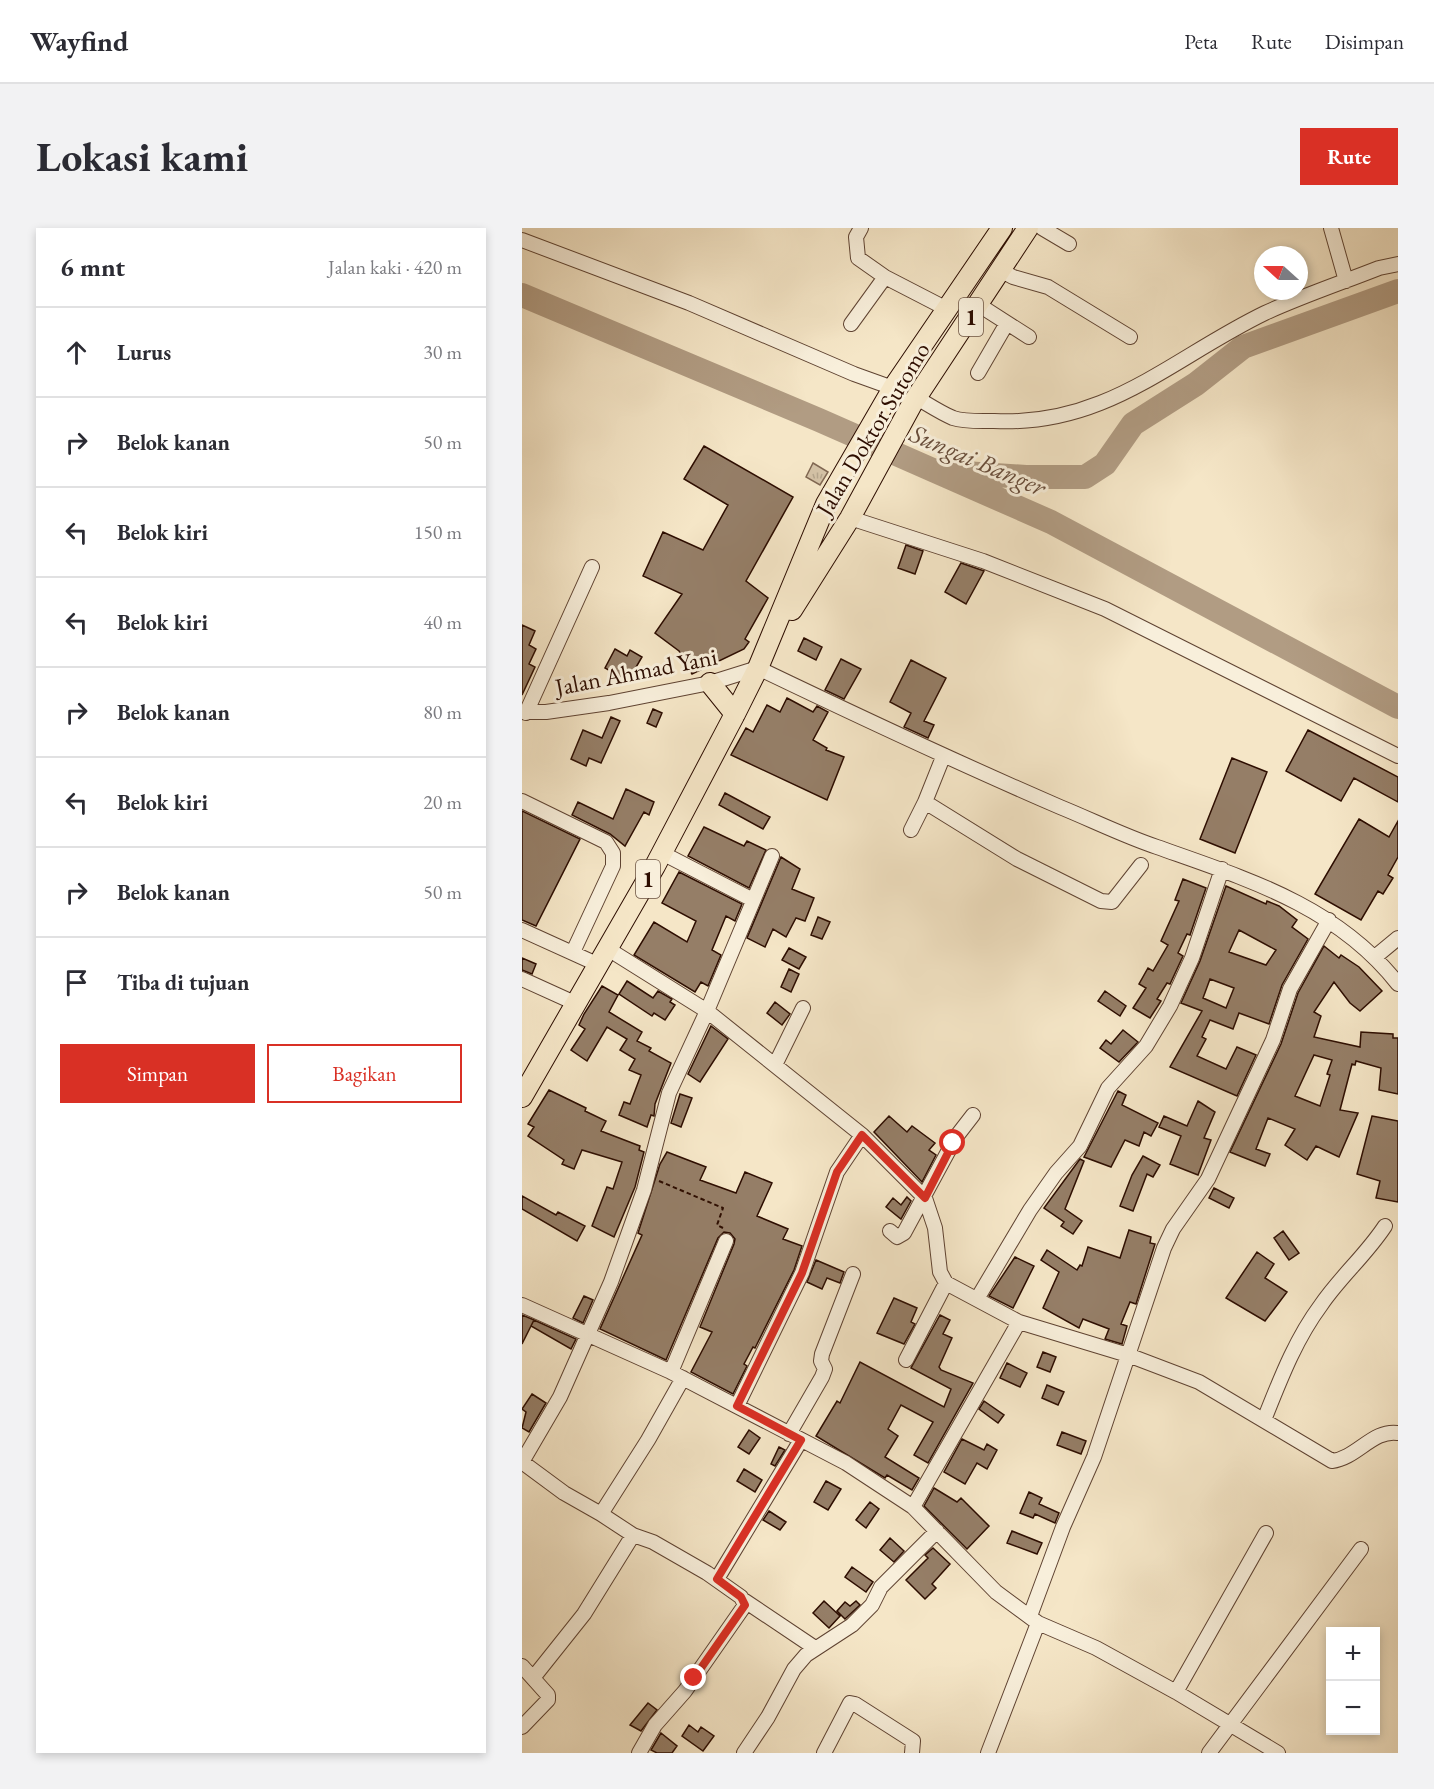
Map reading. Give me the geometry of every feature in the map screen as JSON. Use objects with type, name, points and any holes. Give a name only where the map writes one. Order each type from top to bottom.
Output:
[{"type":"highway","name":"Jalan Doktor Sutomo","points":[[522,1096],[662,853],[735,714],[761,662],[826,504],[892,390],[1002,228]]},
{"type":"highway","name":"Jalan Doktor Sutomo","points":[[761,662],[851,517],[915,401],[1028,228]]},
{"type":"highway","points":[[710,683],[735,714]]},
{"type":"street","points":[[861,228],[856,237],[858,258],[885,277],[947,309]]},
{"type":"street","points":[[1042,228],[1069,243]]},
{"type":"street","points":[[1331,228],[1346,281]]},
{"type":"street","points":[[522,240],[689,303],[892,390]]},
{"type":"street","points":[[915,401],[955,418],[973,420],[1010,422],[1078,412],[1107,402],[1142,385],[1264,314],[1379,268],[1398,264]]},
{"type":"street","points":[[1000,270],[1012,277],[1048,287],[1130,337]]},
{"type":"street","points":[[851,324],[885,277]]},
{"type":"street","points":[[979,305],[1029,337]]},
{"type":"street","points":[[978,373],[1007,323]]},
{"type":"street","points":[[851,517],[983,561],[1105,609],[1398,756]]},
{"type":"street","points":[[524,712],[592,567]]},
{"type":"street","points":[[761,662],[944,757],[1154,846],[1222,870],[1303,903],[1329,920],[1375,957],[1398,984]]},
{"type":"street","name":"Jalan Ahmad Yani","points":[[524,712],[609,703],[710,683],[761,662]]},
{"type":"street","points":[[911,830],[944,757]]},
{"type":"street","points":[[522,801],[606,842],[613,853],[613,867],[573,952]]},
{"type":"street","points":[[925,802],[1017,859],[1101,901],[1112,902],[1117,898],[1141,865]]},
{"type":"street","points":[[662,853],[753,900]]},
{"type":"street","points":[[772,856],[707,1011],[669,1093],[656,1136],[648,1176],[611,1282],[560,1397],[522,1462],[564,1493],[633,1535],[653,1542],[717,1579],[745,1601],[815,1648]]},
{"type":"street","points":[[977,1299],[1030,1210],[1056,1173],[1080,1146],[1108,1088],[1146,1046],[1162,1022],[1192,958],[1222,870]]},
{"type":"street","points":[[988,1753],[1063,1527],[1094,1457],[1164,1248],[1173,1230],[1208,1179],[1273,1040],[1293,983],[1329,920]]},
{"type":"street","points":[[522,930],[573,952],[604,957],[707,1011],[776,1063],[862,1135],[925,1198],[935,1228],[940,1272],[946,1283],[1019,1322],[1128,1355],[1198,1382],[1332,1461],[1345,1458],[1387,1432],[1398,1433]]},
{"type":"street","points":[[1375,957],[1398,938]]},
{"type":"street","points":[[522,979],[577,1004]]},
{"type":"street","points":[[776,1063],[803,1008]]},
{"type":"street","points":[[890,1230],[897,1237],[904,1233],[956,1137],[973,1115]]},
{"type":"street","points":[[737,1406],[802,1273],[837,1172],[862,1135]]},
{"type":"street","points":[[1264,1420],[1298,1338],[1322,1303],[1372,1246],[1385,1226]]},
{"type":"street","points":[[601,1514],[648,1440],[677,1375],[726,1241]]},
{"type":"street","points":[[717,1579],[795,1437],[822,1377],[825,1370],[821,1359],[853,1274]]},
{"type":"street","points":[[906,1360],[946,1283]]},
{"type":"street","points":[[522,1305],[677,1375],[846,1462],[913,1507],[996,1592],[1034,1619],[1096,1648],[1176,1692],[1278,1753]]},
{"type":"street","points":[[913,1507],[1019,1322]]},
{"type":"street","points":[[744,1753],[768,1717],[794,1669],[815,1648],[852,1625],[872,1605],[881,1587],[937,1531]]},
{"type":"street","points":[[1176,1692],[1266,1533]]},
{"type":"street","points":[[532,1678],[584,1614],[633,1535]]},
{"type":"street","points":[[1209,1753],[1288,1651],[1330,1588],[1361,1549]]},
{"type":"street","points":[[639,1753],[656,1725],[685,1691],[741,1612],[745,1601]]},
{"type":"street","points":[[522,1666],[548,1695],[548,1700],[522,1727]]},
{"type":"street","points":[[824,1753],[850,1703],[913,1741],[915,1752]]},
{"type":"path","points":[[648,1176],[723,1208],[717,1225],[730,1232],[726,1241]]},
{"type":"green space","points":[[813,463],[828,472],[820,485],[806,477]]},
{"type":"building","points":[[704,446],[793,497],[746,581],[768,598],[745,639],[749,642],[744,649],[692,674],[679,651],[655,633],[682,594],[643,576],[663,532],[703,550],[728,505],[684,479]]},
{"type":"building","points":[[906,545],[923,551],[915,574],[898,568]]},
{"type":"building","points":[[961,563],[984,571],[966,604],[945,592]]},
{"type":"building","points":[[522,625],[535,631],[529,645],[536,649],[529,664],[535,667],[522,695]]},
{"type":"building","points":[[804,638],[822,647],[816,660],[798,651]]},
{"type":"building","points":[[615,649],[627,656],[630,650],[642,657],[628,681],[605,668]]},
{"type":"building","points":[[841,659],[861,669],[844,699],[825,690]]},
{"type":"building","points":[[911,660],[946,678],[924,721],[934,725],[928,738],[904,727],[911,713],[890,702]]},
{"type":"building","points":[[787,698],[813,712],[817,706],[828,712],[813,740],[827,748],[826,750],[844,757],[827,800],[731,755],[746,728],[753,732],[767,705],[780,712]]},
{"type":"building","points":[[653,709],[662,713],[656,727],[647,723]]},
{"type":"building","points":[[611,717],[620,721],[601,763],[589,758],[586,766],[571,759],[583,730],[602,738]]},
{"type":"building","points":[[1308,730],[1398,777],[1398,802],[1354,778],[1341,801],[1286,771]]},
{"type":"building","points":[[1232,758],[1267,772],[1235,853],[1200,839]]},
{"type":"building","points":[[626,789],[654,802],[649,815],[644,812],[625,846],[610,834],[572,815],[578,802],[613,819]]},
{"type":"building","points":[[725,793],[770,817],[763,829],[719,805]]},
{"type":"building","points":[[522,811],[580,839],[536,926],[522,920]]},
{"type":"building","points":[[1359,819],[1389,837],[1398,821],[1398,857],[1388,875],[1393,878],[1383,894],[1378,891],[1361,920],[1315,894]]},
{"type":"building","points":[[704,827],[744,846],[747,841],[766,850],[749,888],[688,856]]},
{"type":"building","points":[[781,857],[800,869],[792,889],[814,898],[805,921],[796,918],[786,937],[773,929],[765,947],[747,938]]},
{"type":"building","points":[[679,872],[742,904],[735,921],[726,916],[712,950],[721,955],[708,986],[701,982],[695,992],[634,955],[654,922],[687,942],[696,921],[662,903]]},
{"type":"building","points":[[1183,879],[1206,888],[1190,935],[1187,934],[1178,953],[1183,956],[1170,984],[1167,983],[1157,999],[1161,1001],[1150,1018],[1133,1008],[1146,988],[1139,984],[1148,968],[1153,971],[1168,945],[1161,941],[1179,901],[1175,900]]},
{"type":"building","points":[[1226,886],[1266,904],[1267,901],[1279,906],[1297,920],[1292,927],[1308,939],[1282,985],[1269,1024],[1239,1013],[1233,1029],[1210,1020],[1202,1037],[1206,1039],[1197,1056],[1226,1069],[1237,1047],[1256,1055],[1237,1096],[1170,1067],[1202,1011],[1181,1003],[1200,961]],"holes":[[[1239,930],[1276,950],[1266,965],[1229,952]],[[1210,979],[1234,988],[1226,1008],[1203,998]]]},
{"type":"building","points":[[818,917],[830,922],[822,939],[811,935]]},
{"type":"building","points":[[1324,946],[1339,958],[1341,955],[1359,967],[1382,991],[1360,1011],[1350,1003],[1334,982],[1314,1012],[1321,1016],[1314,1037],[1360,1047],[1361,1032],[1393,1034],[1393,1038],[1398,1038],[1398,1094],[1379,1090],[1381,1068],[1356,1061],[1355,1065],[1352,1064],[1340,1110],[1358,1113],[1339,1157],[1316,1146],[1307,1160],[1285,1145],[1295,1129],[1268,1118],[1256,1149],[1270,1154],[1265,1166],[1230,1152],[1281,1044],[1298,993]],"holes":[[[1314,1055],[1332,1060],[1327,1074],[1330,1075],[1320,1106],[1295,1096]]]},
{"type":"building","points":[[789,948],[806,957],[799,969],[782,960]]},
{"type":"building","points":[[522,958],[536,964],[532,974],[522,970]]},
{"type":"building","points":[[789,969],[799,974],[791,992],[781,987]]},
{"type":"building","points":[[627,981],[653,998],[658,991],[672,999],[670,1002],[675,1005],[665,1020],[654,1013],[652,1016],[619,994]]},
{"type":"building","points":[[602,986],[618,995],[609,1012],[642,1032],[637,1041],[651,1048],[649,1051],[671,1063],[655,1104],[654,1116],[651,1115],[647,1127],[619,1115],[624,1102],[630,1104],[641,1075],[629,1070],[635,1059],[620,1050],[627,1039],[607,1027],[587,1061],[571,1050],[585,1029],[579,1025],[584,1014]]},
{"type":"building","points":[[1105,991],[1126,1006],[1120,1016],[1098,1001]]},
{"type":"building","points":[[775,1002],[790,1014],[782,1025],[767,1013]]},
{"type":"building","points":[[711,1026],[728,1039],[700,1082],[688,1074]]},
{"type":"building","points":[[1123,1030],[1138,1042],[1119,1062],[1100,1048],[1106,1040],[1111,1044]]},
{"type":"building","points":[[549,1090],[586,1108],[585,1111],[606,1121],[601,1131],[640,1146],[639,1150],[644,1152],[635,1187],[614,1237],[592,1226],[607,1187],[613,1189],[622,1162],[582,1150],[574,1169],[562,1164],[564,1160],[528,1136],[534,1127],[528,1124]]},
{"type":"building","points":[[1118,1091],[1126,1095],[1122,1105],[1158,1123],[1151,1136],[1144,1132],[1139,1146],[1125,1140],[1111,1167],[1084,1157]]},
{"type":"building","points":[[680,1094],[692,1098],[681,1127],[671,1123]]},
{"type":"building","points":[[1198,1101],[1215,1112],[1204,1138],[1211,1140],[1198,1175],[1170,1164],[1181,1136],[1159,1127],[1164,1116],[1187,1126]]},
{"type":"building","points":[[889,1116],[907,1132],[912,1126],[935,1143],[929,1150],[936,1155],[922,1182],[874,1132]]},
{"type":"building","points":[[1372,1116],[1398,1121],[1398,1202],[1376,1198],[1380,1181],[1357,1174]]},
{"type":"building","points":[[667,1152],[706,1167],[700,1180],[736,1193],[745,1172],[772,1183],[757,1216],[788,1229],[783,1239],[802,1246],[794,1270],[755,1348],[753,1347],[744,1364],[747,1366],[733,1394],[691,1372],[712,1332],[700,1327],[734,1244],[735,1239],[730,1233],[724,1232],[718,1238],[666,1360],[600,1329],[642,1235],[638,1233],[660,1164]]},
{"type":"building","points":[[1143,1156],[1160,1165],[1153,1177],[1147,1174],[1133,1211],[1120,1206],[1132,1175]]},
{"type":"building","points":[[1080,1159],[1084,1161],[1065,1209],[1082,1221],[1073,1234],[1061,1226],[1064,1222],[1044,1208]]},
{"type":"building","points":[[1214,1188],[1234,1198],[1229,1208],[1209,1198]]},
{"type":"building","points":[[522,1196],[556,1215],[558,1212],[585,1226],[577,1241],[522,1209]]},
{"type":"building","points":[[907,1197],[911,1201],[901,1219],[886,1207],[893,1198],[901,1205]]},
{"type":"building","points":[[1129,1230],[1151,1237],[1150,1243],[1155,1244],[1136,1304],[1130,1302],[1121,1324],[1127,1326],[1122,1344],[1105,1339],[1109,1329],[1083,1319],[1079,1328],[1043,1308],[1059,1272],[1041,1260],[1047,1250],[1077,1270],[1080,1265],[1082,1266],[1088,1247],[1120,1258]]},
{"type":"building","points":[[1283,1231],[1299,1253],[1289,1260],[1274,1238]]},
{"type":"building","points":[[1257,1252],[1274,1264],[1265,1278],[1287,1292],[1265,1321],[1226,1298]]},
{"type":"building","points":[[1015,1257],[1034,1266],[1013,1308],[989,1296]]},
{"type":"building","points":[[816,1260],[844,1272],[840,1283],[827,1278],[822,1289],[807,1282]]},
{"type":"building","points":[[584,1296],[593,1300],[583,1323],[573,1318]]},
{"type":"building","points":[[894,1298],[917,1308],[911,1322],[915,1324],[904,1344],[877,1333]]},
{"type":"building","points":[[522,1315],[534,1320],[522,1344]]},
{"type":"building","points":[[940,1315],[950,1320],[943,1334],[952,1338],[939,1367],[941,1370],[973,1383],[928,1463],[914,1455],[933,1422],[901,1405],[888,1429],[898,1436],[885,1457],[919,1478],[912,1490],[887,1475],[885,1478],[816,1436],[837,1401],[840,1403],[860,1362],[944,1407],[951,1389],[911,1368]]},
{"type":"building","points":[[534,1320],[576,1339],[571,1349],[531,1326]]},
{"type":"building","points":[[1043,1352],[1056,1357],[1050,1372],[1037,1367]]},
{"type":"building","points":[[1007,1363],[1027,1373],[1020,1387],[1000,1378]]},
{"type":"building","points":[[1047,1385],[1064,1392],[1058,1405],[1042,1398]]},
{"type":"building","points":[[532,1394],[546,1403],[529,1432],[522,1428],[526,1412],[522,1409]]},
{"type":"building","points":[[984,1401],[1004,1415],[998,1423],[979,1409]]},
{"type":"building","points":[[749,1430],[760,1438],[749,1454],[738,1447]]},
{"type":"building","points":[[1062,1432],[1086,1441],[1081,1454],[1057,1445]]},
{"type":"building","points":[[962,1439],[984,1450],[987,1444],[997,1450],[987,1469],[977,1463],[965,1484],[944,1472]]},
{"type":"building","points":[[779,1447],[785,1450],[775,1466],[771,1464]]},
{"type":"building","points":[[744,1469],[762,1480],[755,1492],[737,1481]]},
{"type":"building","points":[[826,1481],[841,1489],[828,1510],[814,1502]]},
{"type":"building","points":[[934,1488],[957,1502],[961,1498],[989,1526],[967,1549],[924,1506]]},
{"type":"building","points":[[1029,1492],[1042,1498],[1039,1504],[1059,1513],[1055,1523],[1035,1514],[1033,1518],[1020,1513]]},
{"type":"building","points":[[870,1502],[879,1509],[866,1528],[856,1520]]},
{"type":"building","points":[[769,1511],[786,1522],[780,1530],[763,1520]]},
{"type":"building","points":[[1012,1531],[1042,1543],[1037,1554],[1007,1543]]},
{"type":"building","points":[[890,1538],[904,1551],[894,1562],[880,1550]]},
{"type":"building","points":[[933,1548],[950,1564],[932,1584],[936,1588],[925,1599],[906,1580],[928,1558],[925,1555]]},
{"type":"building","points":[[852,1567],[873,1582],[866,1592],[845,1577]]},
{"type":"building","points":[[824,1601],[840,1616],[829,1628],[813,1613]]},
{"type":"building","points":[[856,1601],[860,1605],[845,1619],[837,1611],[845,1602],[850,1606]]},
{"type":"building","points":[[648,1703],[657,1710],[641,1731],[630,1725]]},
{"type":"building","points":[[689,1725],[698,1732],[701,1727],[714,1736],[703,1751],[682,1736]]},
{"type":"building","points":[[661,1733],[677,1746],[672,1753],[657,1753],[651,1750]]},
{"type":"waterway","points":[[949,472],[1026,477],[1085,477],[1105,464],[1133,424],[1196,384],[1243,347],[1398,291]]},
{"type":"waterway","name":"Sungai Banger","points":[[522,295],[819,420],[1051,522],[1398,707]]},
{"type":"route","points":[[694,1678],[745,1605],[741,1597],[717,1579],[801,1440],[737,1406],[802,1273],[837,1172],[862,1135],[925,1198],[953,1143]]}]
